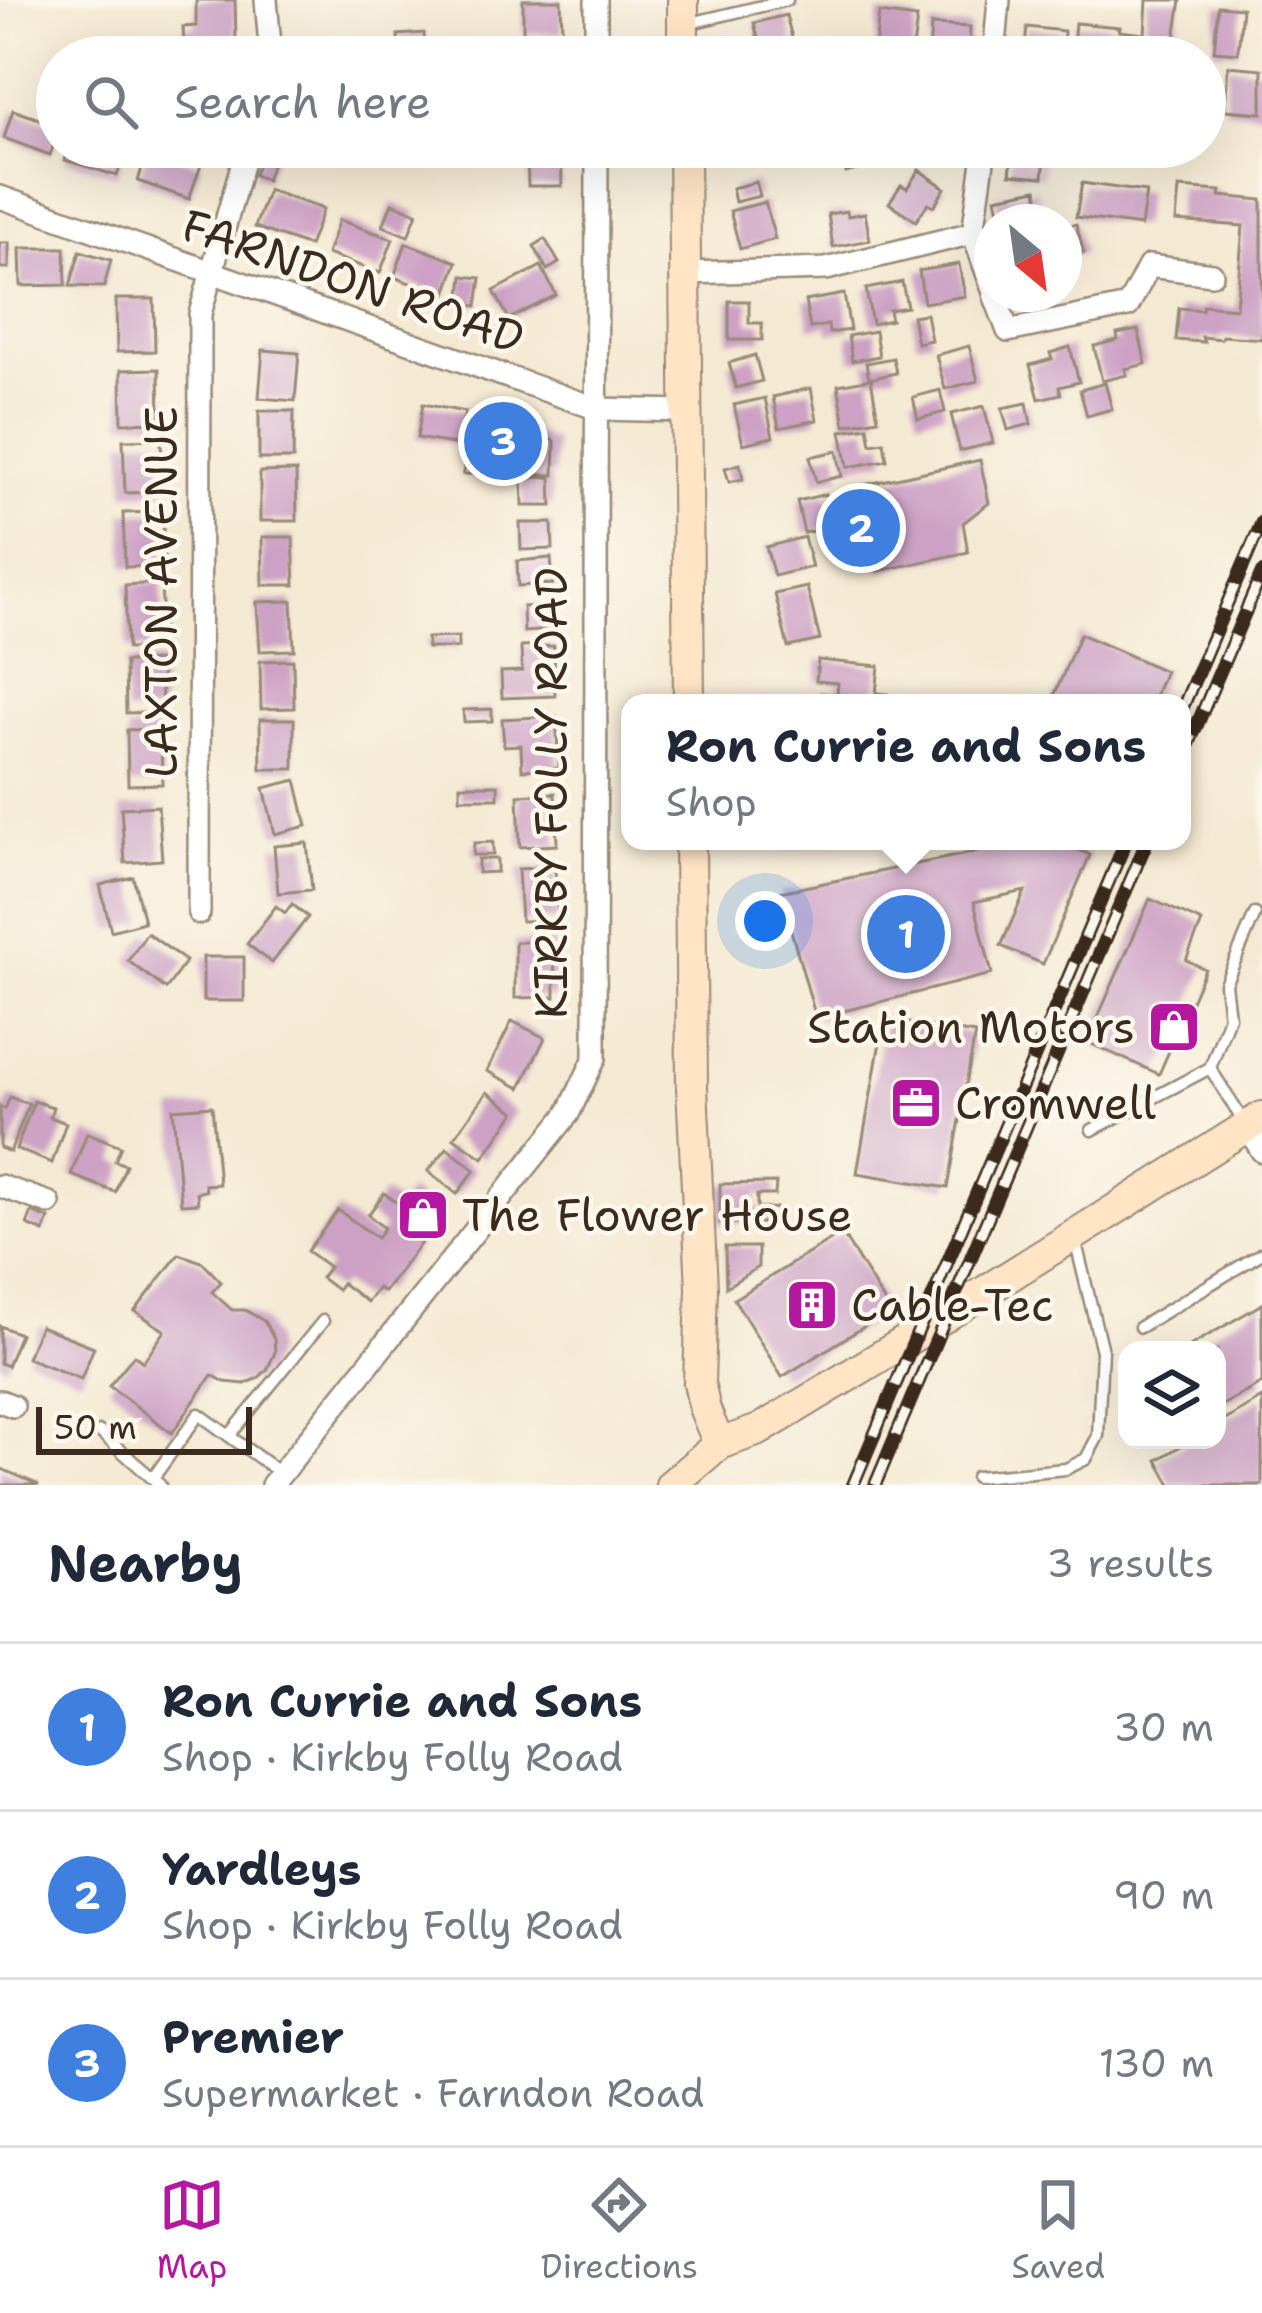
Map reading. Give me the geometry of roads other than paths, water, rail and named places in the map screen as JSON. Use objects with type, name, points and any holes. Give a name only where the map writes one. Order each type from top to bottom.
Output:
[{"type":"main road","points":[[684,168],[689,694]]},
{"type":"main road","points":[[690,850],[692,1087],[702,1288],[699,1383],[719,1444]]},
{"type":"main road","points":[[671,1485],[719,1444],[759,1430],[1075,1236],[1257,1132]]},
{"type":"street","points":[[266,0],[269,36]]},
{"type":"street","points":[[596,0],[596,36]]},
{"type":"street","points":[[995,36],[998,0]]},
{"type":"street","name":"LAXTON AVENUE","points":[[200,913],[200,314],[241,168]]},
{"type":"street","name":"KIRKBY FOLLY ROAD","points":[[276,1479],[568,1114],[595,1058],[597,168]]},
{"type":"street","points":[[974,236],[982,168]]},
{"type":"street","name":"FARNDON ROAD","points":[[0,197],[598,409],[686,411]]},
{"type":"street","points":[[685,273],[826,269],[973,233]]},
{"type":"street","points":[[1001,312],[1008,331],[1128,306],[1150,266],[1211,274]]},
{"type":"street","points":[[0,1186],[49,1203]]},
{"type":"lane","points":[[683,13],[787,0]]},
{"type":"lane","points":[[1092,1130],[1210,1068],[1228,1017],[1225,984],[1255,914]]},
{"type":"lane","points":[[1210,1068],[1257,1132]]},
{"type":"lane","points":[[976,1477],[1066,1469],[1086,1459],[1098,1436],[1102,1351],[1075,1236]]},
{"type":"lane","points":[[1140,1327],[1262,1253]]},
{"type":"lane","points":[[230,1436],[323,1321]]},
{"type":"lane","points":[[100,1432],[156,1482],[199,1414],[276,1479]]},
{"type":"railway","points":[[1188,694],[1262,522]]},
{"type":"railway","points":[[1191,739],[1262,573]]},
{"type":"railway","points":[[853,1485],[1122,850]]},
{"type":"railway","points":[[875,1485],[1143,850]]},
{"type":"place","name":"Premier","points":[[503,441]]},
{"type":"place","name":"Yardleys","points":[[861,528]]},
{"type":"place","name":"Ron Currie and Sons","points":[[906,934]]},
{"type":"place","name":"Station Motors","points":[[1174,1027]]},
{"type":"place","name":"Cromwell","points":[[916,1103]]},
{"type":"place","name":"The Flower House","points":[[423,1215]]},
{"type":"place","name":"Cable-Tec","points":[[812,1305]]}]
